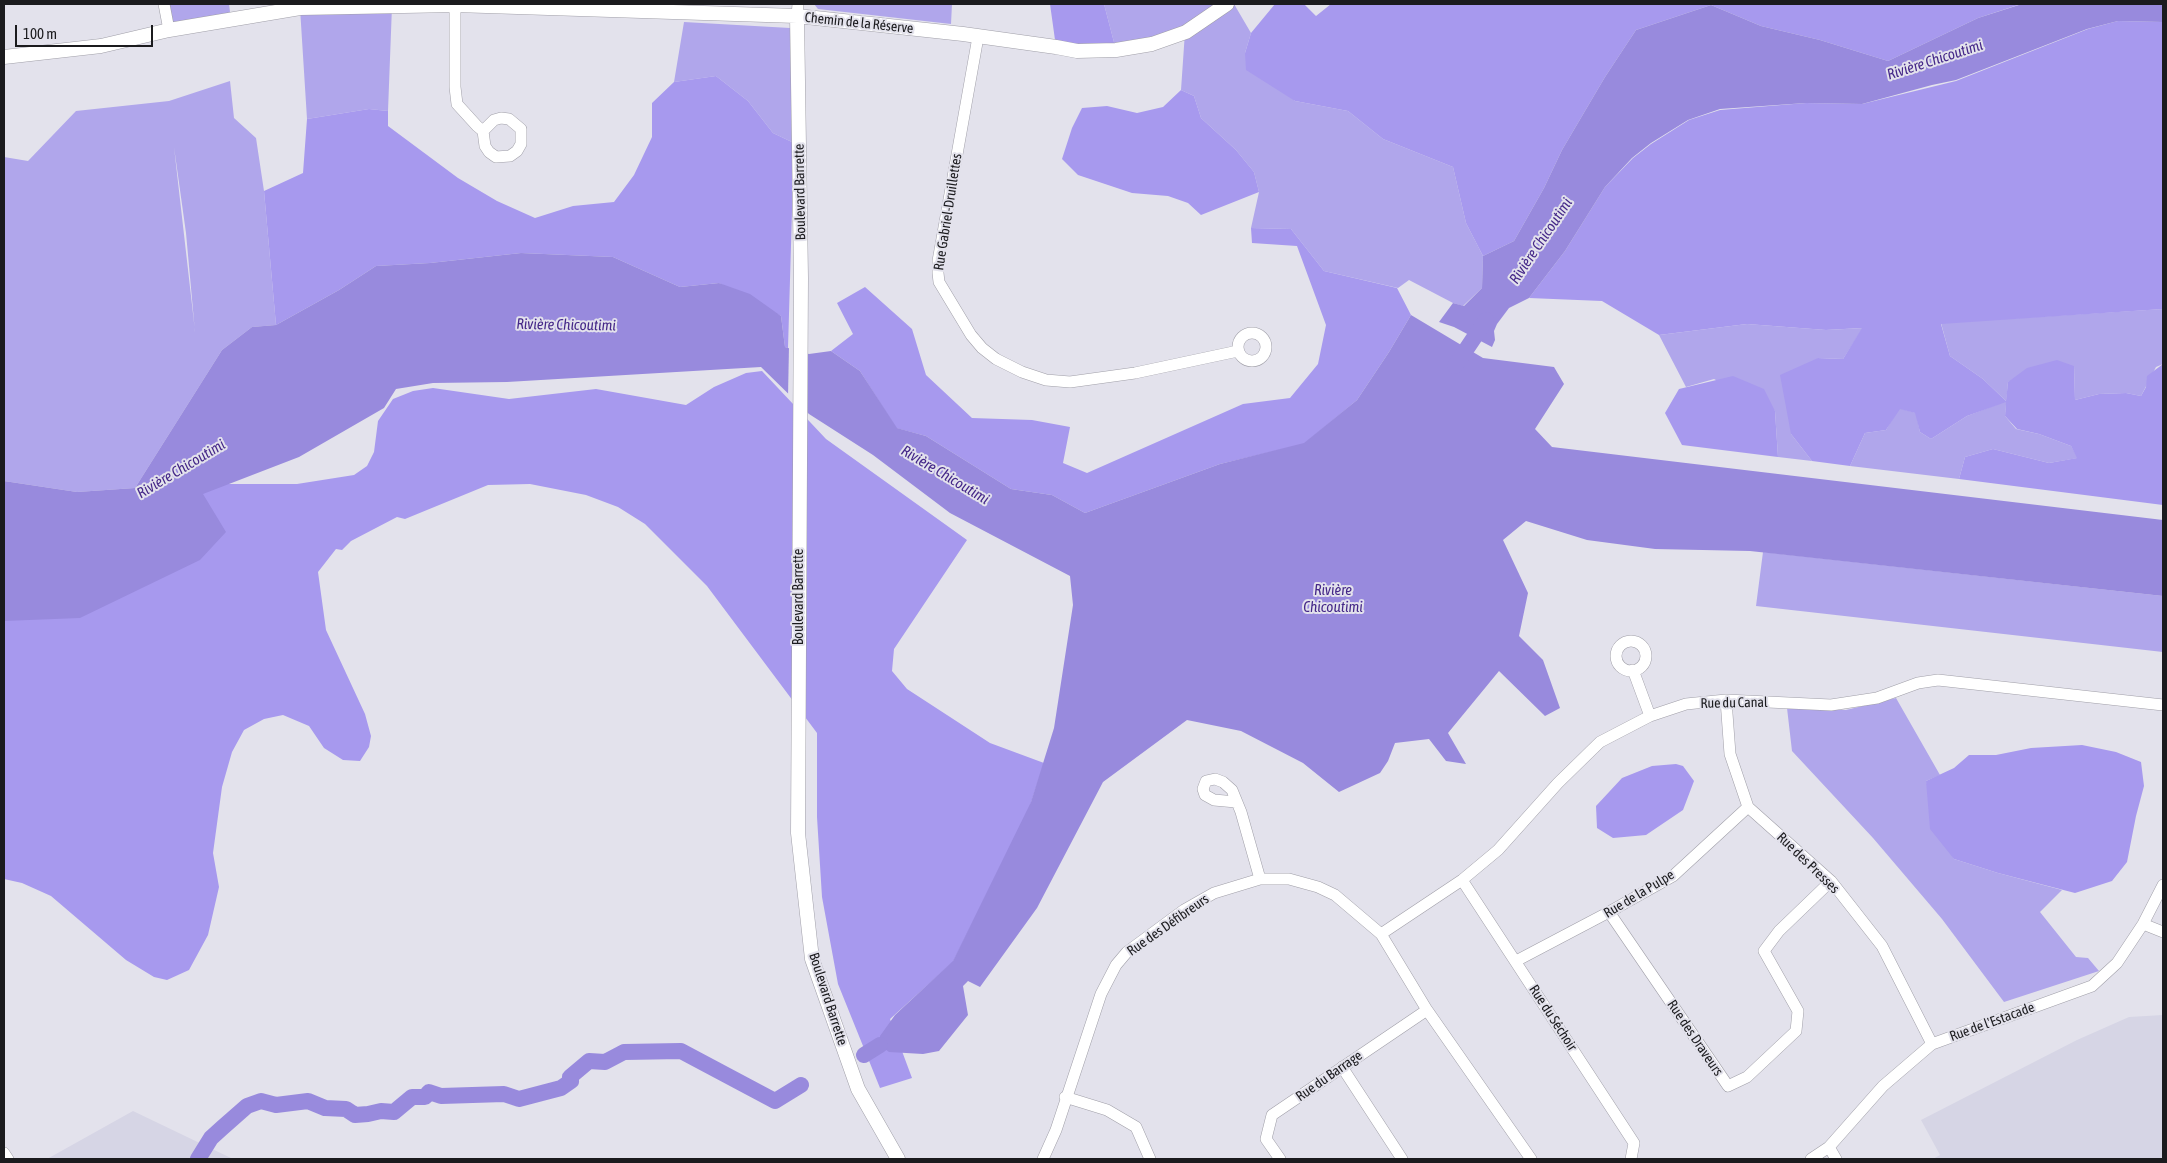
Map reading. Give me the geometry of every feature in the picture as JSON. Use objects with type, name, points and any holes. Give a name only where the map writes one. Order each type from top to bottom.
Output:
[{"type":"street","points":[[164,4],[169,30]]},
{"type":"street","points":[[455,4],[455,87],[457,104],[476,126],[484,131]]},
{"type":"street","name":"Chemin de la Réserve","points":[[4,57],[101,46],[169,30],[300,8],[455,4],[798,10],[1076,51],[1116,50],[1152,44],[1186,32],[1227,4]]},
{"type":"street","name":"Boulevard Barrette","points":[[798,10],[801,278],[798,833],[812,959],[858,1088],[898,1159]]},
{"type":"street","name":"Rue Gabriel-Druillettes","points":[[978,37],[938,261],[939,282],[971,335],[982,348],[996,359],[1022,372],[1046,380],[1070,382],[1135,373],[1238,351]]},
{"type":"street","points":[[1633,670],[1650,716]]},
{"type":"street","name":"Rue du Canal","points":[[1381,934],[1462,880],[1498,850],[1558,783],[1600,742],[1650,716],[1686,704],[1726,700],[1832,704],[1877,698],[1918,683],[1938,680],[2163,705]]},
{"type":"street","name":"Rue des Presses","points":[[1726,700],[1730,754],[1748,807],[1830,882],[1882,946],[1932,1044]]},
{"type":"street","points":[[1236,802],[1260,880]]},
{"type":"street","name":"Rue de la Pulpe","points":[[1516,961],[1673,876],[1748,807]]},
{"type":"street","name":"Rue des Défibreurs","points":[[1043,1159],[1056,1130],[1065,1097],[1101,994],[1116,965],[1127,952],[1184,910],[1214,893],[1235,885],[1260,880],[1289,879],[1318,887],[1335,895],[1381,934],[1427,1010],[1531,1159]]},
{"type":"street","name":"Rue du Séchoir","points":[[1462,880],[1634,1143],[1631,1159]]},
{"type":"street","name":"Rue des Draveurs","points":[[1609,912],[1728,1086],[1747,1076],[1796,1031],[1798,1011],[1764,951],[1780,931],[1830,882]]},
{"type":"street","name":"Rue de l'Estacade","points":[[1811,1159],[1829,1147],[1883,1086],[1932,1044],[2092,986],[2117,963],[2143,924],[2163,885]]},
{"type":"street","points":[[2143,924],[2163,932]]},
{"type":"street","name":"Rue du Barrage","points":[[1280,1159],[1266,1138],[1272,1115],[1427,1010]]},
{"type":"street","points":[[1342,1066],[1402,1159]]},
{"type":"street","points":[[1065,1097],[1107,1110],[1136,1127],[1150,1159]]},
{"type":"street","points":[[1829,1147],[1836,1159]]},
{"type":"street","points":[[4,1153],[8,1159]]},
{"type":"shaded area","points":[[164,4],[229,4],[231,20],[169,30]]},
{"type":"shaded area","points":[[814,4],[952,4],[951,24],[818,9]]},
{"type":"shaded area","points":[[1050,4],[1104,4],[1116,50],[1056,47]]},
{"type":"shaded area","points":[[1104,4],[1234,4],[1251,33],[1245,53],[1295,101],[1348,111],[1383,139],[1453,167],[1466,223],[1483,256],[1482,288],[1463,306],[1453,303],[1409,280],[1398,288],[1324,271],[1291,229],[1251,228],[1259,192],[1254,172],[1236,150],[1201,118],[1194,96],[1181,90],[1185,32],[1116,50]]},
{"type":"shaded area","points":[[1275,4],[1304,4],[1316,16],[1331,4],[2021,4],[1978,18],[1888,61],[1820,40],[1761,26],[1711,5],[1636,30],[1605,77],[1562,150],[1544,188],[1514,241],[1483,256],[1466,223],[1453,167],[1383,139],[1348,111],[1295,101],[1246,70],[1245,53],[1251,33]]},
{"type":"shaded area","points":[[392,6],[388,111],[369,109],[307,119],[300,8]]},
{"type":"shaded area","points":[[2118,21],[2163,22],[2163,309],[1941,324],[1950,356],[1983,379],[2006,401],[2008,382],[2027,368],[2057,360],[2074,366],[2075,400],[2099,394],[2126,393],[2141,396],[2146,387],[2147,376],[2163,364],[2163,505],[1959,479],[1965,457],[1993,449],[2049,463],[2077,458],[2071,446],[2039,434],[2017,429],[2005,416],[2006,402],[1967,416],[1931,439],[1920,432],[1915,413],[1900,409],[1886,430],[1865,433],[1850,466],[1812,461],[1791,434],[1780,375],[1818,358],[1843,359],[1862,328],[1826,330],[1747,324],[1659,335],[1602,301],[1529,298],[1565,251],[1605,187],[1633,158],[1689,120],[1720,110],[1806,103],[1862,104],[1956,81],[2088,29]]},
{"type":"shaded area","points":[[684,22],[790,28],[794,143],[773,133],[748,101],[716,76],[674,82]]},
{"type":"shaded area","points":[[716,76],[748,101],[773,133],[794,143],[788,348],[785,347],[781,316],[719,283],[680,287],[613,257],[521,253],[430,263],[376,266],[339,290],[276,325],[264,191],[303,173],[307,119],[369,109],[388,111],[388,126],[458,178],[497,201],[535,218],[573,206],[614,202],[634,175],[652,137],[652,103],[674,82]]},
{"type":"shaded area","points":[[230,81],[234,118],[256,138],[264,191],[276,325],[252,327],[222,350],[135,488],[77,492],[4,481],[4,157],[28,161],[76,111],[169,101]],"holes":[[[174,147],[186,233],[195,327]]]},
{"type":"shaded area","points":[[1181,90],[1194,96],[1201,118],[1236,150],[1254,172],[1259,192],[1201,215],[1188,203],[1168,196],[1132,193],[1078,175],[1062,159],[1072,128],[1082,108],[1107,106],[1137,113],[1163,107]]},
{"type":"shaded area","points":[[1251,228],[1291,229],[1324,271],[1397,288],[1411,315],[1357,400],[1304,444],[1220,464],[1085,513],[1052,495],[1011,489],[926,436],[896,428],[860,371],[831,351],[853,334],[837,303],[865,287],[912,329],[926,375],[972,418],[1032,420],[1070,427],[1063,463],[1087,473],[1243,404],[1290,398],[1318,364],[1326,325],[1297,246],[1252,243]]},
{"type":"shaded area","points":[[2163,309],[2163,364],[2156,367],[2141,396],[2126,393],[2099,394],[2075,400],[2074,366],[2008,382],[2005,416],[2016,429],[2039,434],[2071,446],[2078,458],[2049,463],[1993,449],[1965,457],[1959,479],[1850,466],[1865,433],[1886,430],[1899,408],[1916,413],[1920,432],[1931,439],[1967,416],[2006,401],[1983,379],[1950,356],[1941,323]]},
{"type":"shaded area","points":[[1747,324],[1826,330],[1863,328],[1843,359],[1818,358],[1791,434],[1812,461],[1778,457],[1775,411],[1714,379],[1686,387],[1659,335]]},
{"type":"shaded area","points":[[762,371],[826,439],[967,540],[894,649],[892,671],[907,689],[990,743],[1044,763],[1029,809],[953,962],[890,1019],[912,1078],[880,1088],[838,984],[822,897],[817,817],[817,733],[707,586],[645,524],[618,507],[586,495],[530,484],[488,485],[405,519],[397,517],[351,541],[342,550],[336,549],[318,572],[326,630],[365,714],[371,736],[369,747],[360,761],[343,760],[324,748],[309,726],[283,715],[264,719],[244,730],[232,752],[222,787],[213,853],[219,887],[208,935],[189,970],[167,980],[154,977],[126,960],[51,896],[22,883],[4,879],[4,585],[214,484],[297,484],[354,475],[367,466],[374,452],[378,421],[393,399],[413,391],[433,388],[509,399],[596,389],[686,405],[714,387],[746,373]]},
{"type":"shaded area","points":[[1733,376],[1764,389],[1775,411],[1778,457],[1682,445],[1665,413],[1679,389]]},
{"type":"shaded area","points":[[1763,552],[2163,596],[2163,652],[1756,606]]},
{"type":"shaded area","points":[[1896,698],[1940,775],[1926,781],[1954,859],[2062,890],[2040,912],[2076,957],[2088,958],[2099,971],[2004,1002],[1942,919],[1873,838],[1792,751],[1787,708],[1846,710]]},
{"type":"shaded area","points":[[2082,745],[2116,752],[2141,762],[2144,786],[2127,862],[2112,881],[2075,893],[1998,873],[1954,859],[1930,829],[1926,781],[1954,768],[1969,755],[1996,755],[2031,748]]},
{"type":"shaded area","points":[[1676,764],[1683,766],[1694,781],[1683,810],[1646,835],[1613,838],[1597,828],[1596,806],[1622,778],[1652,766]]},
{"type":"shaded area","points":[[2163,1015],[2163,1159],[1933,1159],[1940,1155],[1921,1120],[2077,1040],[2129,1017]]},
{"type":"shaded area","points":[[133,1111],[233,1159],[47,1159]]},
{"type":"water","name":"Rivière Chicoutimi","points":[[2022,4],[2163,4],[2163,22],[2118,21],[2087,29],[1956,80],[1862,104],[1806,103],[1720,109],[1688,120],[1651,143],[1632,158],[1605,187],[1565,251],[1529,298],[1509,308],[1497,324],[1492,347],[1454,327],[1439,322],[1453,303],[1464,306],[1482,288],[1483,256],[1514,241],[1544,188],[1562,150],[1605,77],[1636,30],[1711,5],[1761,26],[1820,40],[1888,61],[1978,18]]},
{"type":"water","name":"Rivière Chicoutimi","points":[[521,253],[613,257],[680,287],[719,283],[750,294],[781,316],[785,347],[809,354],[831,351],[860,371],[897,428],[926,436],[1011,489],[1052,495],[1085,513],[1220,464],[1304,443],[1357,400],[1411,315],[1483,358],[1554,367],[1564,384],[1535,429],[1552,447],[2163,520],[2163,596],[1750,551],[1655,549],[1587,540],[1526,521],[1503,540],[1528,593],[1519,636],[1543,660],[1560,708],[1545,716],[1499,671],[1448,733],[1466,764],[1446,761],[1429,739],[1395,743],[1388,761],[1380,773],[1339,792],[1303,763],[1241,731],[1187,720],[1103,782],[1037,908],[980,987],[968,981],[963,986],[968,1015],[939,1051],[923,1054],[889,1052],[880,1045],[880,1036],[895,1015],[953,961],[1031,802],[1054,728],[1073,605],[1070,576],[950,513],[873,455],[809,414],[761,367],[507,382],[433,383],[396,389],[384,408],[299,457],[203,494],[226,532],[200,560],[80,618],[4,621],[4,481],[77,492],[135,488],[222,350],[252,327],[276,325],[339,290],[376,266],[430,263]]},
{"type":"pier","points":[[789,346],[802,350],[806,415],[788,397]]},
{"type":"waterway","name":"Rivière Chicoutimi","points":[[1455,366],[1486,320]]},
{"type":"waterway","points":[[864,1055],[880,1045]]},
{"type":"waterway","points":[[198,1159],[211,1138],[247,1106],[261,1101],[276,1105],[308,1101],[325,1108],[346,1109],[355,1115],[381,1111],[394,1112],[412,1097],[425,1097],[429,1092],[441,1096],[504,1094],[519,1099],[561,1088],[571,1081],[570,1077],[589,1061],[605,1062],[624,1052],[681,1051],[775,1101],[801,1085]]}]
